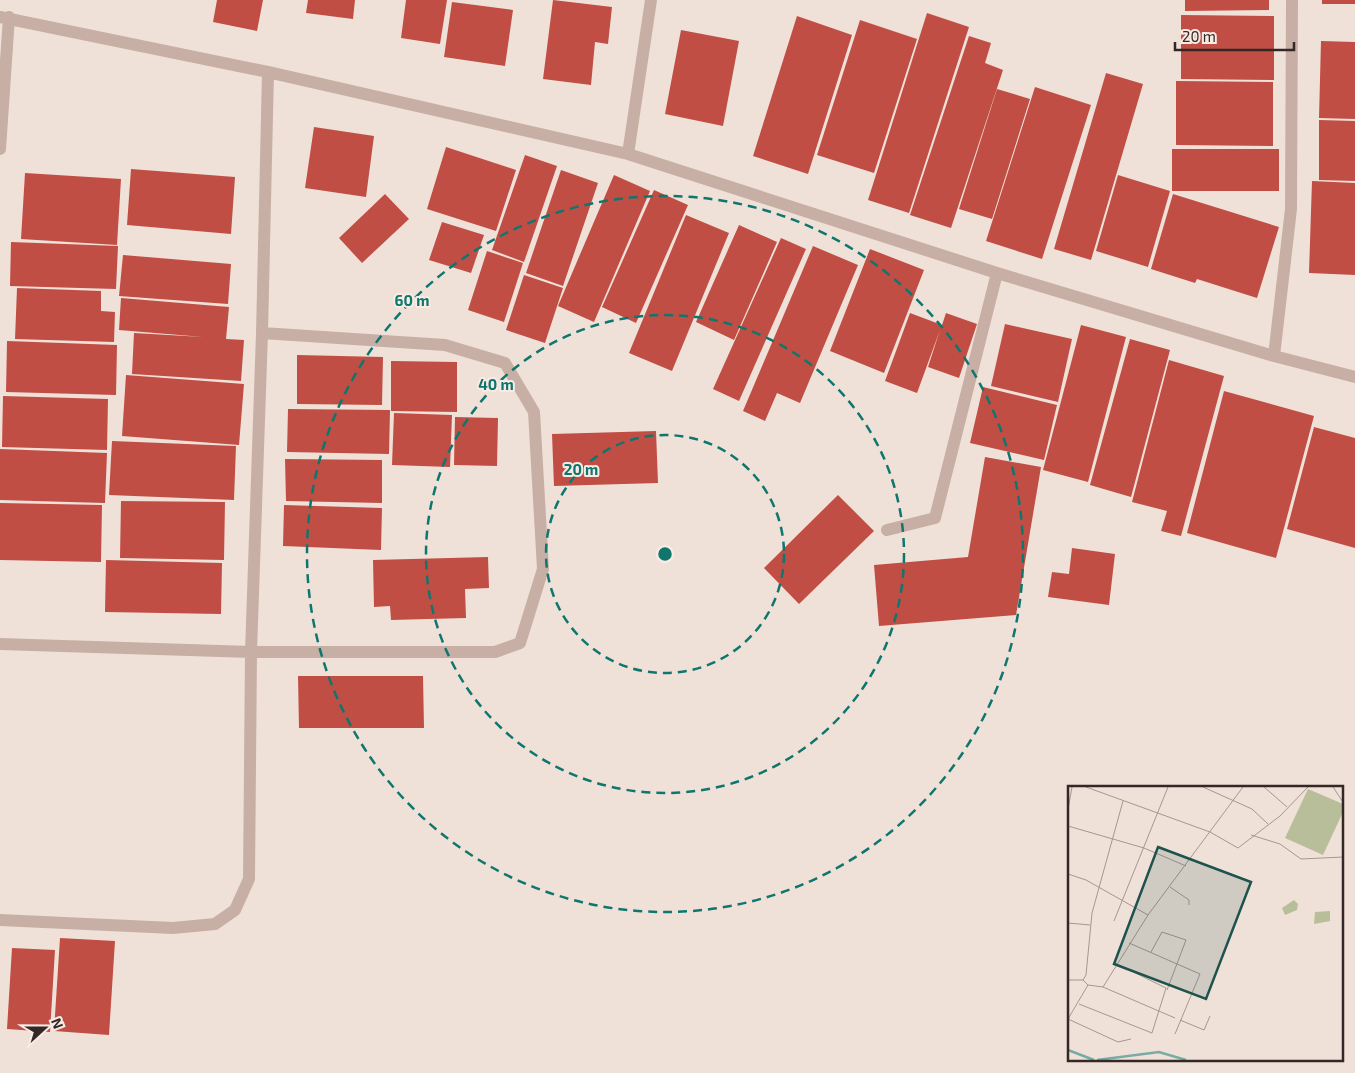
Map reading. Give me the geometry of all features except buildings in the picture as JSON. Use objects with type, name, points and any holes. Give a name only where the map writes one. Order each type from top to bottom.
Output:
[{"type":"street","points":[[628,154],[651,0]]},
{"type":"street","points":[[1274,356],[1291,209],[1292,0]]},
{"type":"street","points":[[0,150],[4,17],[268,72],[628,154],[997,273],[1274,356],[1355,377]]},
{"type":"street","points":[[0,920],[173,928],[215,924],[235,910],[249,879],[251,652],[262,333],[268,72]]},
{"type":"street","points":[[887,530],[935,518],[997,273]]},
{"type":"street","points":[[0,644],[251,652],[495,652],[520,643],[542,569],[534,412],[504,363],[444,345],[262,333]]}]
